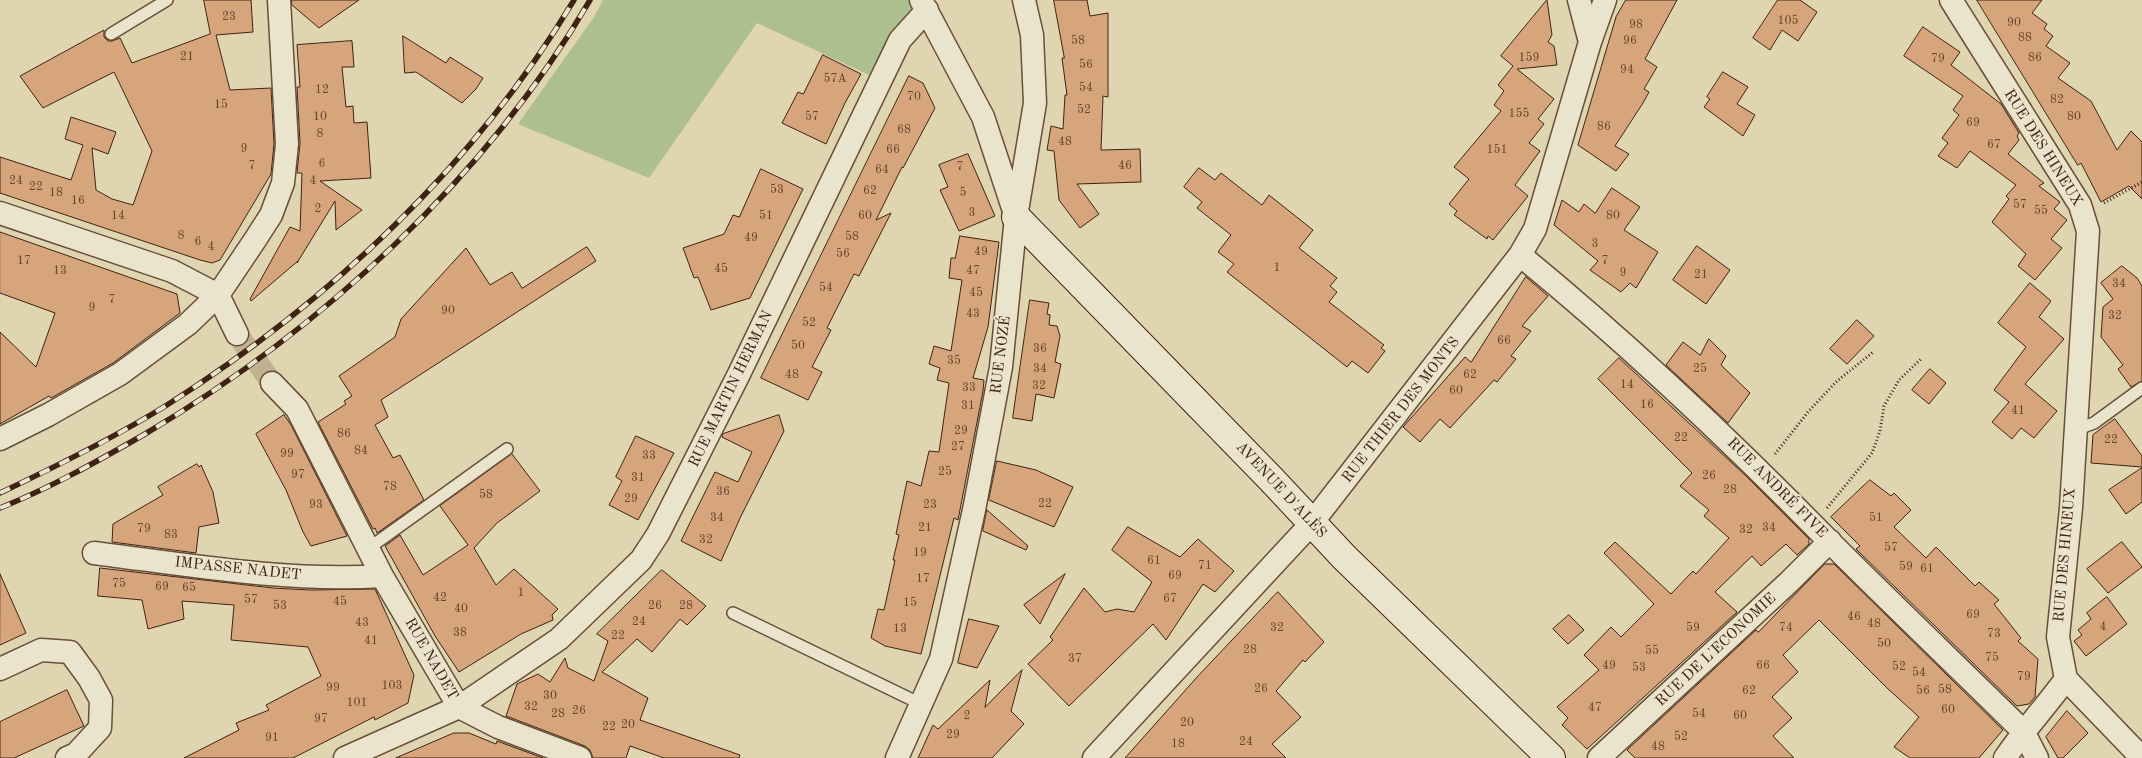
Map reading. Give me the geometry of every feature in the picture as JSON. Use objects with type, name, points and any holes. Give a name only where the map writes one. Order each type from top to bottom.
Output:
[{"type":"street","points":[[0,439],[48,415],[120,374],[188,324],[218,295],[271,216],[283,183],[287,144],[279,0]]},
{"type":"street","name":"RUE NOZÉ","points":[[897,758],[941,659],[974,510],[1001,368],[1016,217],[1035,103],[1032,35],[1024,0]]},
{"type":"street","points":[[1579,0],[1590,42]]},
{"type":"street","name":"RUE THIER DES MONTS","points":[[1094,758],[1311,524],[1520,255],[1535,229],[1590,42],[1605,0]]},
{"type":"street","name":"RUE DES HINEUX","points":[[1951,0],[2054,161],[2083,212],[2088,231],[2088,257],[2071,508],[2058,637],[2066,679]]},
{"type":"street","points":[[924,5],[983,117],[1016,217]]},
{"type":"street","name":"RUE MARTIN HERMAN","points":[[345,758],[459,708],[558,639],[641,560],[658,534],[738,376],[900,40],[924,5]]},
{"type":"street","points":[[0,213],[172,271],[218,295],[237,334]]},
{"type":"street","name":"AVENUE D'ALÈS","points":[[1016,217],[1271,479],[1311,524],[1551,758]]},
{"type":"street","name":"RUE ANDRÉ FIVE","points":[[1520,255],[1586,308],[1760,470],[2023,731],[2038,758]]},
{"type":"street","name":"RUE NADET","points":[[272,383],[297,409],[382,576],[459,708],[498,727],[580,758]]},
{"type":"street","name":"RUE DE L'ECONOMIE","points":[[1599,758],[1789,582],[1830,541]]},
{"type":"street","name":"IMPASSE NADET","points":[[94,553],[237,571],[318,577],[382,576]]},
{"type":"street","points":[[0,669],[41,650],[70,652],[89,678],[101,700],[100,728],[76,754],[67,758]]},
{"type":"street","points":[[2004,758],[2023,731],[2042,711],[2066,679],[2142,758]]},
{"type":"lane","points":[[111,34],[167,0]]},
{"type":"lane","points":[[2075,430],[2094,423],[2142,388]]},
{"type":"lane","points":[[369,548],[507,449]]},
{"type":"lane","points":[[733,613],[920,704]]},
{"type":"path","points":[[2101,205],[2142,182]]},
{"type":"path","points":[[1760,470],[1836,382],[1873,352]]},
{"type":"path","points":[[1813,522],[1829,506],[1872,453],[1880,431],[1884,406],[1899,380],[1921,359]]},
{"type":"green space","points":[[603,0],[923,0],[882,81],[757,23],[649,178],[518,124],[594,17]]},
{"type":"building","points":[[204,0],[251,0],[253,32],[216,35],[230,90],[271,88],[274,144],[271,174],[220,260],[212,263],[200,260],[0,193],[0,157],[71,180],[83,145],[65,139],[71,117],[116,132],[108,154],[92,148],[96,190],[112,199],[133,205],[152,151],[114,72],[43,108],[20,76],[104,30],[104,37],[108,41],[120,38],[132,63],[210,34]]},
{"type":"building","points":[[292,0],[359,0],[319,28],[292,5]]},
{"type":"building","points":[[1054,0],[1087,0],[1090,16],[1108,13],[1108,97],[1103,96],[1101,150],[1140,149],[1141,182],[1077,184],[1099,214],[1080,228],[1059,200],[1054,151],[1047,150],[1051,126],[1063,129],[1065,95],[1067,95],[1062,58],[1064,58]]},
{"type":"building","points":[[1547,0],[1552,35],[1548,42],[1554,46],[1557,65],[1517,69],[1554,99],[1538,119],[1544,124],[1529,143],[1540,151],[1515,185],[1528,196],[1493,240],[1488,236],[1487,239],[1454,215],[1457,211],[1449,204],[1469,179],[1454,167],[1501,111],[1494,105],[1504,91],[1498,85],[1513,66],[1501,56]]},
{"type":"building","points":[[1626,0],[1677,0],[1645,59],[1657,67],[1644,89],[1649,92],[1615,146],[1629,154],[1616,171],[1578,145],[1616,17]]},
{"type":"building","points":[[1778,0],[1800,0],[1817,12],[1798,41],[1782,30],[1770,50],[1753,38]]},
{"type":"building","points":[[1977,0],[2042,0],[2032,13],[2047,24],[2044,29],[2053,36],[2046,46],[2070,63],[2058,78],[2091,101],[2117,150],[2131,131],[2142,142],[2142,199],[2129,186],[2101,202],[2081,163],[2078,165]]},
{"type":"building","points":[[1923,27],[1960,52],[1951,65],[2001,104],[2019,133],[2017,136],[2019,140],[2008,154],[2044,183],[2039,186],[2060,202],[2054,209],[2067,220],[2051,239],[2062,248],[2035,280],[2018,266],[2026,254],[1992,222],[2009,199],[2006,196],[2016,185],[1970,151],[1957,168],[1938,156],[1948,143],[1942,138],[1959,115],[1953,110],[1963,96],[1904,56]]},
{"type":"building","points":[[403,36],[446,63],[450,57],[483,78],[476,89],[462,103],[416,72],[405,73]]},
{"type":"building","points":[[352,41],[354,67],[342,67],[346,107],[353,106],[354,123],[367,122],[371,178],[320,181],[362,210],[336,230],[335,201],[297,263],[298,261],[251,301],[250,299],[290,227],[300,231],[302,173],[297,173],[300,143],[297,87],[300,87],[297,45]]},
{"type":"building","points":[[823,55],[861,74],[826,144],[782,123],[798,92],[803,94]]},
{"type":"building","points":[[1723,72],[1748,87],[1737,104],[1755,115],[1743,136],[1704,107],[1710,99],[1707,97]]},
{"type":"building","points":[[909,76],[923,83],[935,108],[902,167],[876,220],[891,213],[859,276],[854,274],[827,328],[831,330],[812,367],[822,372],[808,400],[761,378]]},
{"type":"building","points":[[968,154],[995,216],[959,231],[940,190],[948,187],[939,165]]},
{"type":"building","points":[[1199,168],[1215,180],[1221,173],[1262,205],[1269,195],[1313,230],[1299,248],[1337,278],[1330,286],[1337,292],[1329,302],[1384,345],[1381,348],[1385,351],[1368,373],[1352,361],[1347,367],[1227,272],[1234,264],[1218,252],[1231,235],[1197,208],[1202,202],[1184,187]]},
{"type":"building","points":[[761,169],[803,189],[750,298],[711,310],[698,277],[694,278],[683,248],[724,234],[733,215],[739,217]]},
{"type":"building","points":[[1612,188],[1640,207],[1624,230],[1658,252],[1636,288],[1630,283],[1621,292],[1590,270],[1598,261],[1554,225],[1562,200],[1579,212],[1584,204],[1595,213]]},
{"type":"building","points":[[0,232],[177,294],[180,313],[113,363],[0,424],[0,332],[36,367],[55,313],[0,293]]},
{"type":"building","points":[[960,236],[999,242],[988,327],[973,378],[984,380],[983,391],[958,520],[954,518],[921,654],[885,646],[871,638],[878,609],[884,610],[895,560],[893,560],[899,535],[896,534],[907,481],[921,486],[929,451],[939,452],[949,383],[937,380],[940,368],[929,364],[934,346],[951,351],[962,280],[949,278],[951,258],[955,258]]},
{"type":"building","points":[[1697,246],[1730,270],[1706,304],[1673,280]]},
{"type":"building","points":[[587,247],[596,261],[381,400],[388,417],[375,425],[393,458],[400,455],[424,500],[377,533],[375,528],[373,529],[318,422],[346,404],[344,401],[352,396],[339,376],[395,337],[401,319],[466,248],[490,285],[512,272],[522,288]]},
{"type":"building","points":[[2122,266],[2137,278],[2142,286],[2142,381],[2131,387],[2118,369],[2123,365],[2101,337],[2103,307],[2113,299],[2101,283]]},
{"type":"building","points":[[1526,277],[1548,296],[1522,326],[1531,331],[1511,356],[1516,359],[1497,382],[1494,380],[1450,428],[1440,419],[1420,442],[1403,427],[1465,357],[1471,362]]},
{"type":"building","points":[[2030,283],[2051,301],[2039,317],[2064,339],[2025,384],[2057,411],[2034,438],[2021,428],[2012,439],[1992,422],[2009,402],[1994,390],[2026,347],[1998,323]]},
{"type":"building","points":[[1030,300],[1049,303],[1047,314],[1050,315],[1049,325],[1057,326],[1060,336],[1055,362],[1061,364],[1054,398],[1036,394],[1032,421],[1013,418]]},
{"type":"building","points":[[1857,320],[1874,336],[1847,364],[1830,349]]},
{"type":"building","points":[[1709,339],[1726,356],[1721,365],[1750,393],[1728,423],[1666,365],[1683,342],[1700,355]]},
{"type":"building","points":[[1619,358],[1747,477],[1809,539],[1809,544],[1797,555],[1786,544],[1761,566],[1752,556],[1715,592],[1737,612],[1587,749],[1562,725],[1568,718],[1557,707],[1599,670],[1584,655],[1611,627],[1621,637],[1654,604],[1604,553],[1615,542],[1671,594],[1693,571],[1696,574],[1729,538],[1704,516],[1709,510],[1680,486],[1692,473],[1598,379]]},
{"type":"building","points":[[1930,369],[1946,383],[1929,404],[1912,390]]},
{"type":"building","points":[[284,415],[291,425],[347,536],[311,546],[303,532],[286,490],[256,434]]},
{"type":"building","points":[[779,415],[784,431],[741,516],[721,561],[681,541],[715,472],[738,482],[752,452],[722,437],[723,434]]},
{"type":"building","points":[[2115,419],[2142,456],[2142,467],[2091,463],[2093,435]]},
{"type":"building","points":[[636,436],[674,453],[638,520],[609,505],[622,481],[616,477]]},
{"type":"building","points":[[512,454],[540,491],[497,523],[474,548],[496,585],[514,569],[558,609],[552,615],[553,620],[521,634],[459,672],[435,636],[385,546],[400,535],[423,575],[468,545],[440,506]]},
{"type":"building","points":[[997,461],[1036,470],[1073,487],[1054,527],[989,500]]},
{"type":"building","points":[[197,464],[199,467],[201,465],[213,492],[219,523],[199,527],[196,553],[112,542],[113,524],[163,495],[158,487]]},
{"type":"building","points":[[2142,468],[2142,502],[2126,514],[2109,490]]},
{"type":"building","points":[[1870,480],[1891,496],[1894,493],[1911,510],[1894,527],[1926,558],[1936,547],[1975,586],[1979,582],[1999,600],[1994,604],[2021,638],[2018,641],[2038,659],[2035,697],[2029,704],[2017,706],[1856,549],[1860,546],[1831,517]]},
{"type":"building","points":[[987,510],[1028,546],[1026,550],[983,531]]},
{"type":"building","points":[[1128,527],[1180,557],[1198,539],[1234,571],[1215,592],[1203,584],[1166,640],[1153,624],[1069,706],[1028,664],[1053,640],[1050,637],[1084,588],[1105,612],[1117,609],[1134,612],[1152,582],[1112,550]]},
{"type":"building","points":[[2122,542],[2142,567],[2108,593],[2087,569]]},
{"type":"building","points":[[1825,564],[1834,564],[2003,730],[1979,758],[1910,758],[1894,747],[1919,717],[1819,620],[1783,655],[1798,672],[1772,697],[1792,718],[1773,736],[1794,758],[1635,758],[1627,750],[1756,630],[1758,632]]},
{"type":"building","points":[[100,568],[273,588],[310,590],[375,589],[414,675],[408,703],[375,720],[374,717],[293,758],[184,758],[239,730],[236,723],[269,710],[266,705],[321,676],[308,647],[231,640],[234,605],[182,601],[184,619],[148,629],[142,600],[98,596]]},
{"type":"building","points":[[662,570],[706,606],[687,625],[680,619],[652,652],[637,639],[602,672],[648,698],[640,720],[740,755],[739,758],[664,758],[630,746],[626,758],[593,758],[590,750],[585,746],[506,716],[517,684],[538,674],[550,682],[565,658],[568,668],[594,681],[608,641],[597,634]]},
{"type":"building","points":[[0,574],[26,633],[0,645]]},
{"type":"building","points":[[1065,574],[1040,624],[1024,605]]},
{"type":"building","points":[[1278,592],[1324,642],[1305,662],[1303,660],[1276,691],[1301,717],[1272,744],[1286,758],[1125,758],[1198,676]]},
{"type":"building","points":[[2107,597],[2127,624],[2086,656],[2074,641],[2082,635],[2078,630],[2091,619],[2087,613]]},
{"type":"building","points":[[1569,615],[1584,630],[1568,644],[1553,629]]},
{"type":"building","points":[[969,619],[999,626],[977,668],[958,663]]},
{"type":"building","points":[[1022,670],[1011,711],[1024,724],[992,758],[918,758],[933,725],[938,729],[990,680],[985,707]]},
{"type":"building","points":[[67,690],[84,726],[14,758],[0,758],[0,722]]},
{"type":"building","points":[[2067,711],[2088,733],[2063,758],[2058,758],[2046,737]]},
{"type":"building","points":[[454,733],[469,733],[496,744],[497,741],[543,758],[396,758]]},
{"type":"tunnel","points":[[237,334],[272,383]]},
{"type":"railway","points":[[0,493],[127,429],[167,405],[227,365],[341,275],[394,226],[444,173],[491,118],[535,61],[574,0]]},
{"type":"railway","points":[[0,508],[92,464],[211,393],[275,347],[336,297],[395,244],[450,188],[501,128],[548,65],[590,0]]}]
